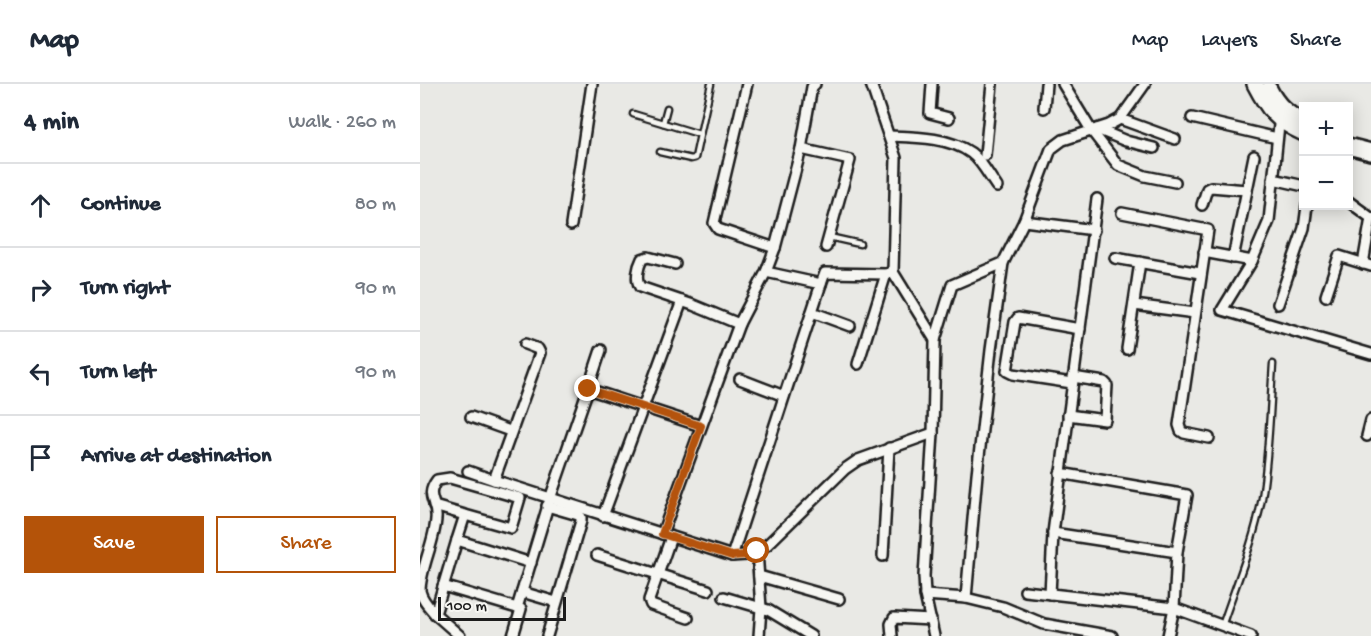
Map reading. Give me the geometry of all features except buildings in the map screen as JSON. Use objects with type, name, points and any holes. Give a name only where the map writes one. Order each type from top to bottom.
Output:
[{"type":"main road","points":[[1255,84],[1268,107],[1299,120]]},
{"type":"main road","points":[[1266,84],[1280,113],[1299,129]]},
{"type":"main road","points":[[1353,136],[1371,141]]},
{"type":"main road","points":[[1353,147],[1371,152]]},
{"type":"street","points":[[571,225],[592,84]]},
{"type":"street","points":[[747,84],[714,223],[718,229],[775,248]]},
{"type":"street","points":[[688,618],[651,604],[649,600],[658,574],[666,536],[701,426],[739,324],[766,272],[775,248],[801,149],[813,85],[802,84]]},
{"type":"street","points":[[858,364],[889,273],[897,158],[871,84]]},
{"type":"street","points":[[932,84],[930,113],[949,118]]},
{"type":"street","points":[[985,155],[992,84]]},
{"type":"street","points":[[1044,108],[1046,84]]},
{"type":"street","points":[[1063,84],[1118,165],[1145,176],[1175,183]]},
{"type":"street","points":[[966,598],[991,350],[1003,263],[1024,221],[1051,149],[1063,140],[1109,125],[1120,119],[1145,84]]},
{"type":"street","points":[[1280,113],[1269,221],[1252,261],[1222,310],[1371,354]]},
{"type":"street","points":[[1192,118],[1277,138]]},
{"type":"street","points":[[1120,119],[1175,139]]},
{"type":"street","points":[[1094,130],[1154,148]]},
{"type":"street","points":[[889,136],[932,139],[971,153],[997,187]]},
{"type":"street","points":[[801,149],[850,160],[826,247]]},
{"type":"street","points":[[1233,258],[1254,156]]},
{"type":"street","points":[[1273,179],[1299,185]]},
{"type":"street","points":[[1202,205],[1207,189],[1211,187],[1247,190]]},
{"type":"street","points":[[1050,594],[1053,534],[1060,473],[1097,199]]},
{"type":"street","points":[[1326,296],[1339,256],[1367,265],[1371,218],[1353,205]]},
{"type":"street","points":[[1278,304],[1304,228],[1306,210]]},
{"type":"street","points":[[1122,213],[1208,230],[1179,425],[1184,433],[1209,438]]},
{"type":"street","points":[[1024,221],[1094,230]]},
{"type":"street","points":[[1204,252],[1252,261]]},
{"type":"street","points":[[675,264],[648,257],[642,259],[637,279],[640,287],[739,324]]},
{"type":"street","points":[[1115,258],[1200,273]]},
{"type":"street","points":[[1127,350],[1140,262]]},
{"type":"street","points":[[934,636],[925,596],[935,340],[952,285],[1003,263]]},
{"type":"street","points":[[766,272],[821,284]]},
{"type":"street","points":[[732,556],[825,273],[889,273]]},
{"type":"street","points":[[889,273],[935,340]]},
{"type":"street","points":[[603,516],[682,301]]},
{"type":"street","points":[[1134,305],[1195,313]]},
{"type":"street","points":[[812,312],[850,326]]},
{"type":"street","points":[[1068,415],[1105,420],[1107,385],[1104,382],[1012,374],[1007,371],[1015,322],[1018,318],[1080,329]]},
{"type":"street","points":[[494,480],[540,354],[538,350],[525,344]]},
{"type":"street","points":[[518,608],[548,503],[601,350]]},
{"type":"street","points":[[740,379],[784,396]]},
{"type":"street","points":[[588,389],[701,426]]},
{"type":"street","points":[[471,417],[510,431]]},
{"type":"street","points":[[1367,436],[1371,420]]},
{"type":"street","points":[[548,503],[603,516],[732,556],[747,555],[766,545],[845,469],[858,460],[933,433]]},
{"type":"street","points":[[883,556],[889,448]]},
{"type":"street","points":[[468,471],[581,517],[547,636]]},
{"type":"street","points":[[1060,473],[1187,495],[1177,552],[1174,608],[1168,636]]},
{"type":"street","points":[[434,506],[511,528],[520,498],[450,478],[437,480],[432,486],[430,494],[434,506],[437,515],[436,525],[420,591],[423,599],[435,614],[460,636]]},
{"type":"street","points":[[435,614],[465,515]]},
{"type":"street","points":[[1053,534],[1177,552]]},
{"type":"street","points":[[457,540],[531,563]]},
{"type":"street","points":[[757,551],[761,608],[759,636]]},
{"type":"street","points":[[597,555],[708,590]]},
{"type":"street","points":[[759,576],[839,599]]},
{"type":"street","points":[[443,586],[521,609],[513,636]]},
{"type":"street","points":[[1025,591],[1174,608],[1251,636]]},
{"type":"street","points":[[522,592],[556,602]]},
{"type":"street","points":[[925,596],[966,598],[1003,607],[1044,624],[1112,636]]},
{"type":"street","points":[[724,597],[761,608],[811,636]]},
{"type":"street","points":[[892,636],[891,624],[894,618],[931,620]]},
{"type":"lane","points":[[660,152],[695,158],[711,84]]},
{"type":"lane","points":[[663,123],[667,108]]},
{"type":"lane","points":[[633,114],[699,134]]},
{"type":"lane","points":[[829,237],[860,244]]},
{"type":"lane","points":[[1222,626],[1252,539],[1262,498],[1273,364]]},
{"type":"route","points":[[588,389],[701,426],[662,534],[732,556],[747,555],[757,551]]}]
